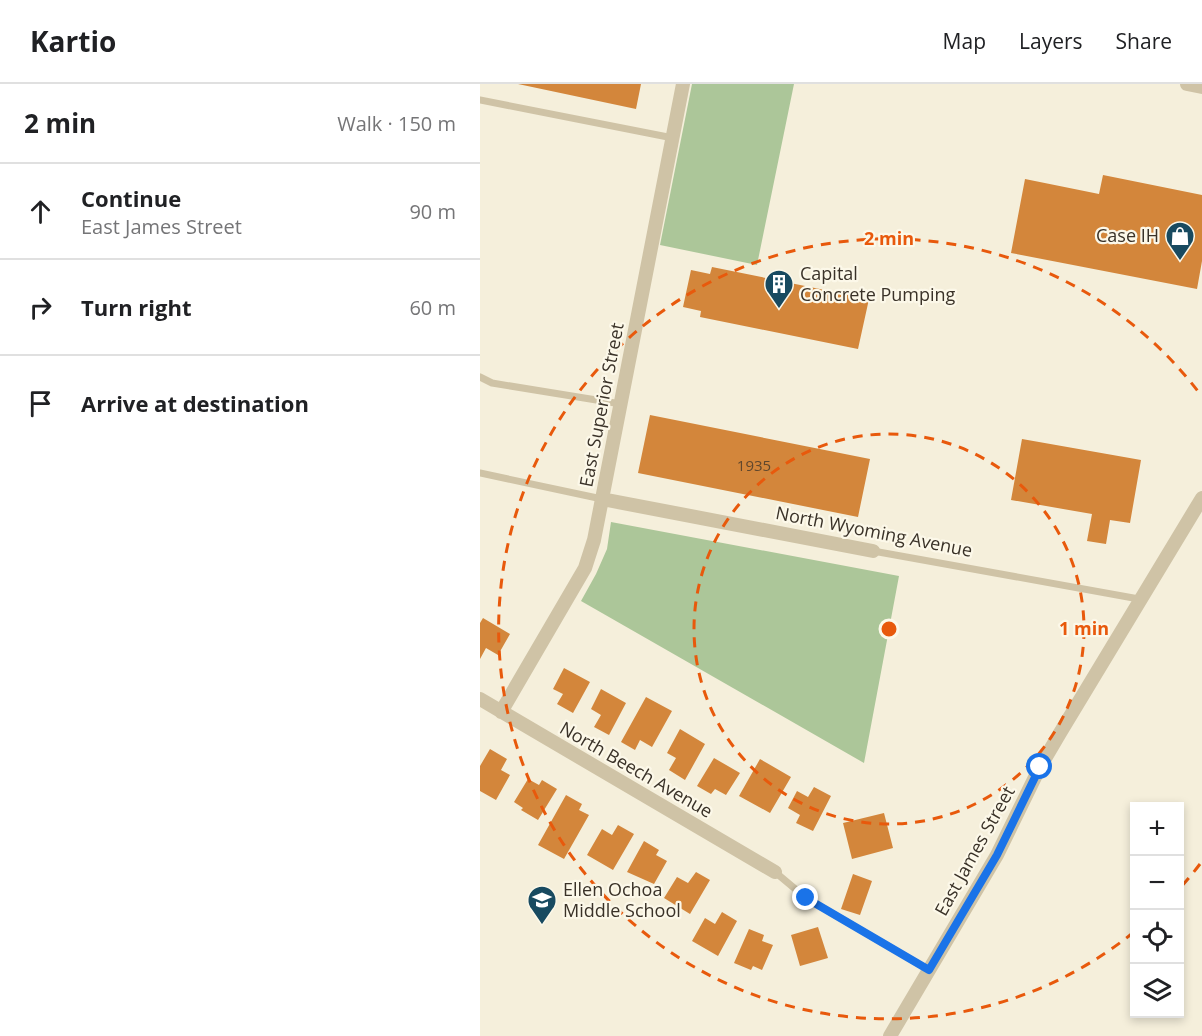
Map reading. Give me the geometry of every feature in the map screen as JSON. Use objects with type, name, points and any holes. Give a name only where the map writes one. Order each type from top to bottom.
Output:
[{"type":"street","name":"East Superior Street","points":[[501,712],[585,568],[594,540],[683,84]]},
{"type":"street","points":[[1187,84],[1202,87]]},
{"type":"street","name":"East James Street","points":[[890,1036],[997,855],[1055,741],[1202,498]]},
{"type":"street","name":"North Wyoming Avenue","points":[[602,499],[873,551]]},
{"type":"street","name":"North Beech Avenue","points":[[480,699],[775,872]]},
{"type":"lane","points":[[480,100],[673,138]]},
{"type":"lane","points":[[480,377],[492,383],[621,404]]},
{"type":"lane","points":[[480,473],[602,499]]},
{"type":"lane","name":"North Wyoming Avenue","points":[[873,551],[1139,599]]},
{"type":"lane","points":[[775,872],[806,898],[929,970]]},
{"type":"green space","points":[[692,84],[794,84],[757,265],[660,245]]},
{"type":"green space","points":[[611,522],[899,576],[864,763],[581,601],[607,549]]},
{"type":"building","points":[[518,84],[641,84],[636,109]]},
{"type":"building","points":[[1103,175],[1202,195],[1202,261],[1197,289],[1011,253],[1025,179],[1099,194]]},
{"type":"building","name":"Capital Concrete Pumping","points":[[712,267],[869,299],[858,349],[700,317],[701,311],[683,307],[691,270],[710,274]]},
{"type":"building","points":[[650,415],[870,459],[858,517],[638,473]]},
{"type":"building","points":[[1022,439],[1141,460],[1130,523],[1110,520],[1106,544],[1087,541],[1092,514],[1011,500]]},
{"type":"building","points":[[483,618],[510,634],[498,655],[486,648],[480,659],[480,623]]},
{"type":"building","points":[[564,668],[590,682],[573,713],[557,704],[563,694],[553,689]]},
{"type":"building","points":[[601,689],[626,703],[609,735],[594,727],[601,715],[591,709]]},
{"type":"building","points":[[646,697],[672,711],[652,747],[640,740],[635,750],[621,742]]},
{"type":"building","points":[[680,729],[705,744],[685,780],[669,770],[676,758],[667,753]]},
{"type":"building","points":[[490,749],[507,759],[501,770],[510,775],[496,800],[480,791],[480,766]]},
{"type":"building","points":[[714,758],[740,773],[726,795],[715,789],[711,794],[697,786]]},
{"type":"building","points":[[760,759],[791,777],[770,813],[739,796]]},
{"type":"building","points":[[528,779],[539,785],[542,780],[557,789],[538,820],[521,810],[523,808],[514,802]]},
{"type":"building","points":[[814,787],[831,796],[813,831],[796,823],[800,815],[788,808],[797,791],[808,797]]},
{"type":"building","points":[[566,795],[582,804],[579,810],[589,815],[564,859],[538,845]]},
{"type":"building","points":[[884,813],[893,848],[852,859],[843,823]]},
{"type":"building","points":[[618,825],[634,834],[613,870],[587,855],[602,829],[612,835]]},
{"type":"building","points":[[644,841],[659,850],[656,855],[667,861],[654,884],[627,872]]},
{"type":"building","points":[[696,872],[710,880],[690,914],[664,898],[677,877],[688,883]]},
{"type":"building","points":[[853,874],[872,881],[860,915],[841,909]]},
{"type":"building","points":[[722,912],[737,921],[718,956],[692,941],[705,918],[715,924]]},
{"type":"building","points":[[818,927],[828,958],[800,966],[791,935]]},
{"type":"building","points":[[749,929],[764,935],[762,941],[773,945],[762,970],[753,966],[751,970],[734,963]]},
{"type":"place","name":"Case IH","points":[[1180,262]]},
{"type":"place","name":"Capital Concrete Pumping","points":[[779,310]]},
{"type":"place","name":"Ellen Ochoa Middle School","points":[[542,926]]},
{"type":"route","points":[[806,898],[929,970],[1010,832],[1040,767]]}]
